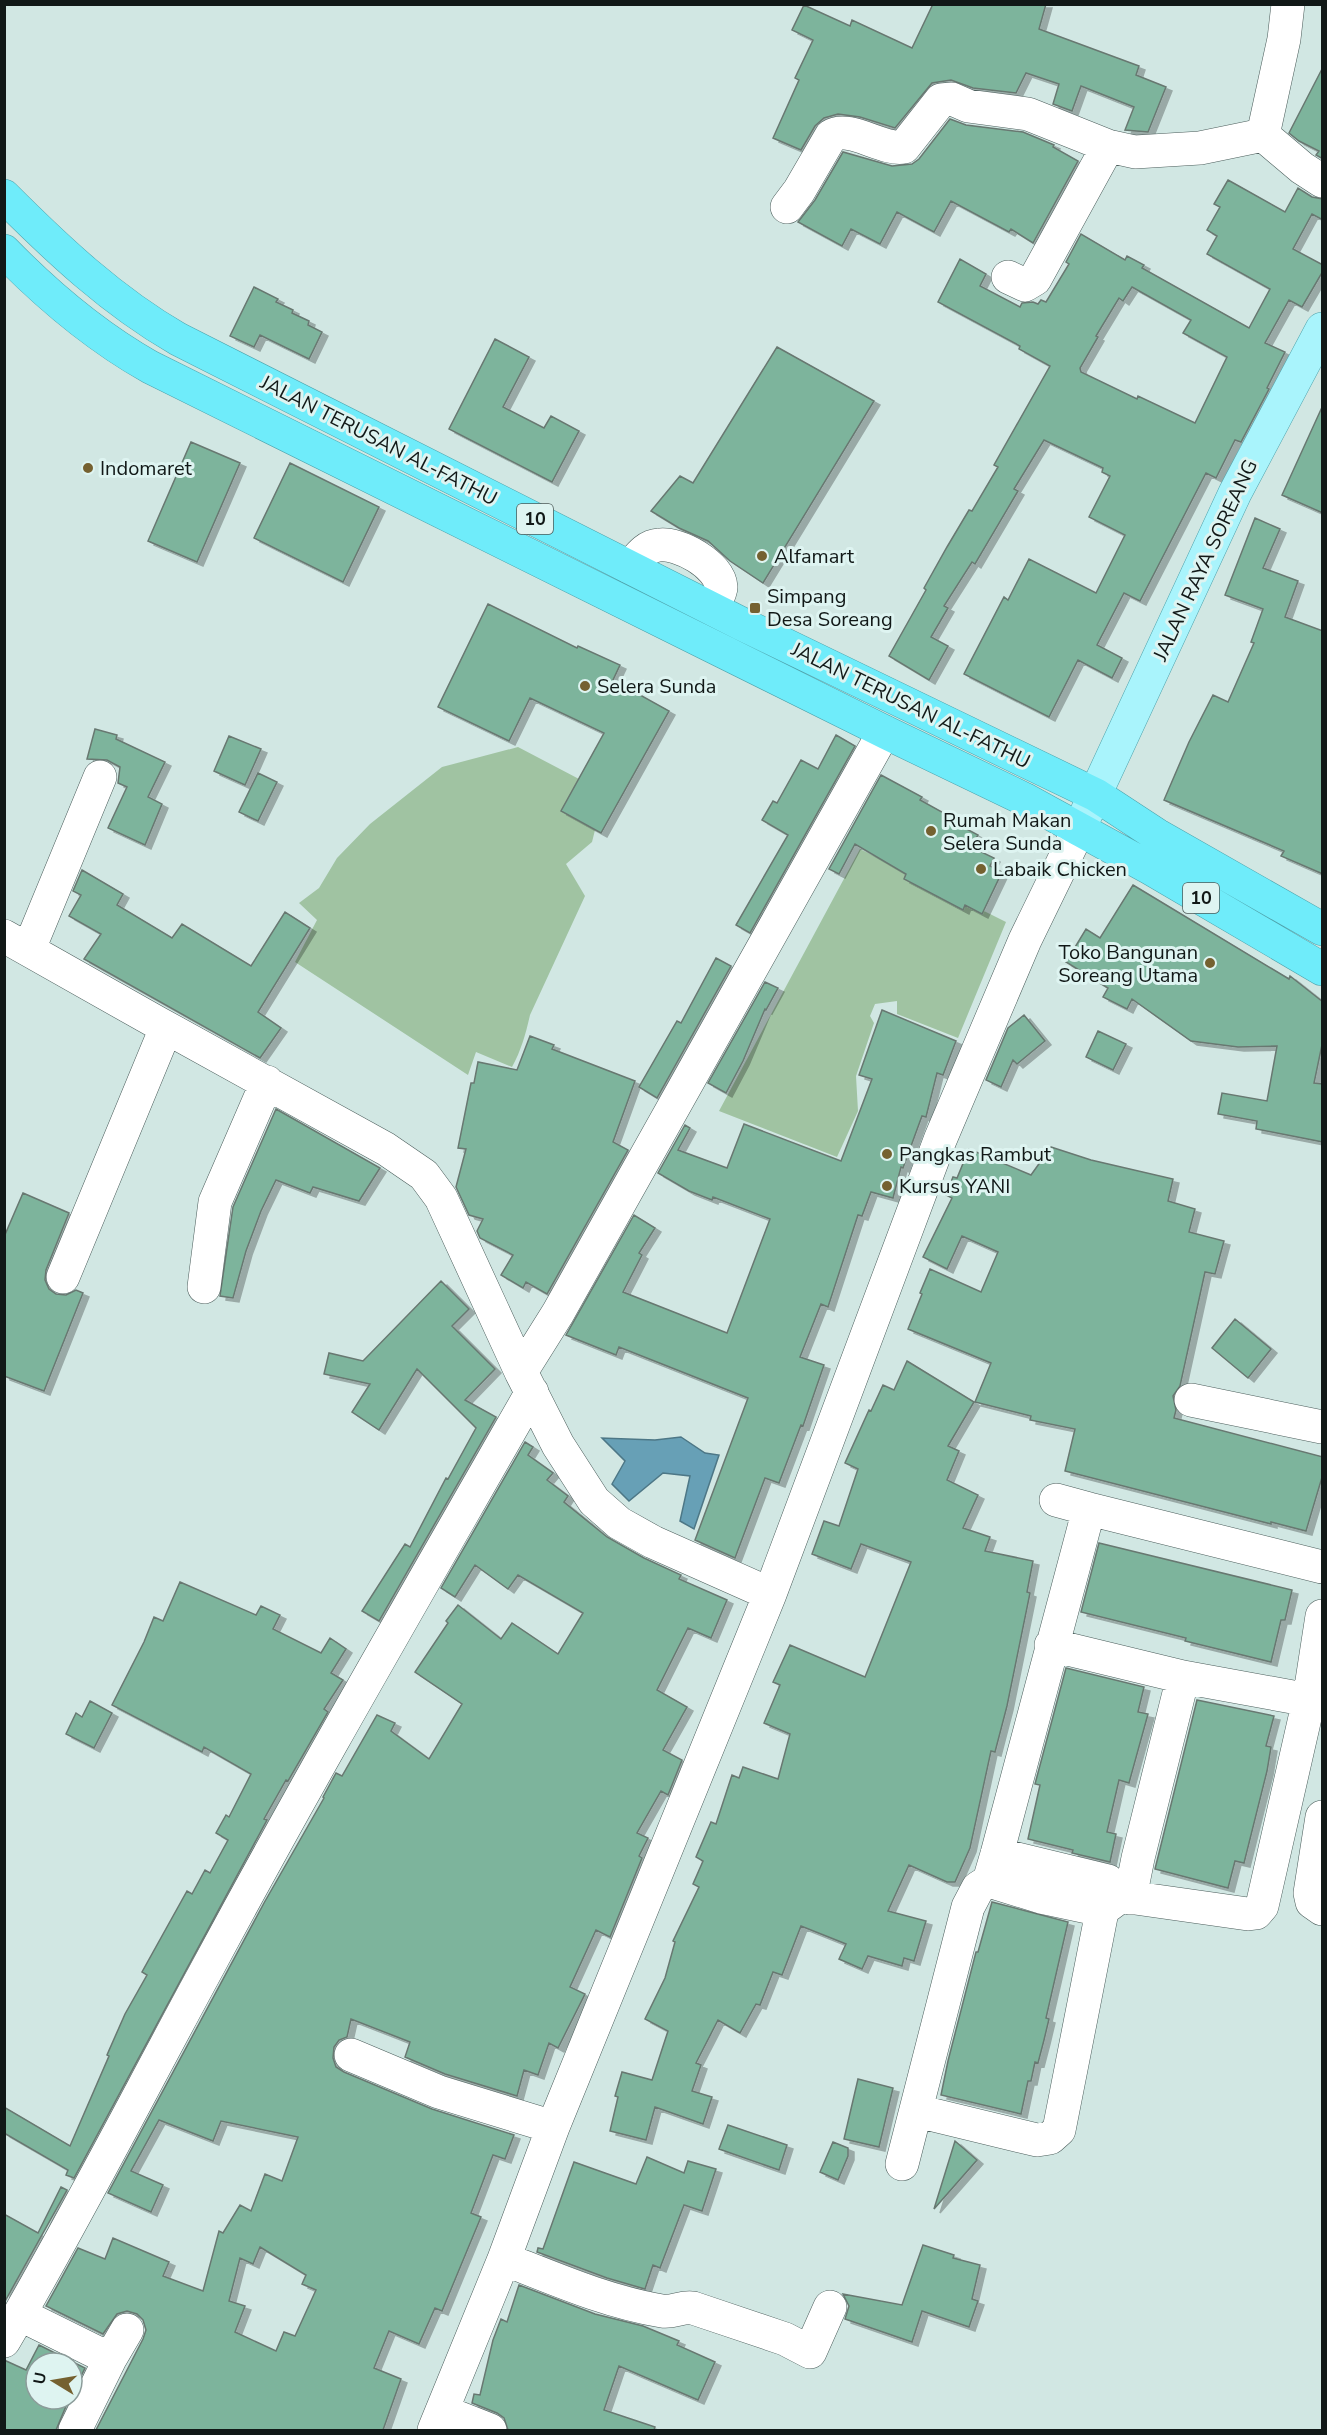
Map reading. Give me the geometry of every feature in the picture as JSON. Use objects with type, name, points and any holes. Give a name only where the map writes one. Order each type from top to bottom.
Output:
[{"type":"highway","name":"JALAN TERUSAN AL-FATHU","points":[[4,196],[56,247],[147,321],[178,339],[712,608],[1095,795],[1161,837],[1323,930]]},
{"type":"highway","name":"JALAN TERUSAN AL-FATHU","points":[[4,251],[79,321],[121,351],[150,368],[884,732],[1008,791],[1079,829],[1323,969]]},
{"type":"main road","name":"JALAN RAYA SOREANG","points":[[1079,829],[1235,493],[1323,329]]},
{"type":"street","points":[[1263,135],[1284,39],[1288,4]]},
{"type":"street","points":[[787,207],[831,136],[843,132],[895,148],[904,147],[941,100],[952,99],[968,106],[1028,114],[1108,146],[1135,152],[1180,151],[1263,135]]},
{"type":"street","points":[[1263,135],[1302,168],[1323,181]]},
{"type":"street","points":[[1008,277],[1025,285],[1035,279],[1108,146]]},
{"type":"street","points":[[110,2360],[13,2328],[100,2171],[207,1967],[335,1737],[527,1382],[558,1312],[884,732]]},
{"type":"street","points":[[100,777],[17,942],[166,1028],[386,1149],[424,1175],[441,1198],[558,1445],[594,1501],[619,1523],[653,1542],[770,1594]]},
{"type":"street","points":[[490,2430],[438,2421],[504,2259],[553,2127],[770,1594],[940,1140],[1024,940],[1079,829]]},
{"type":"street","points":[[63,1276],[166,1028]]},
{"type":"street","points":[[204,1287],[215,1202],[267,1083]]},
{"type":"street","points":[[1191,1400],[1323,1427]]},
{"type":"street","points":[[1056,1500],[1323,1567]]},
{"type":"street","points":[[902,2164],[968,1906],[993,1867],[1089,1509]]},
{"type":"street","points":[[993,1867],[1115,1896],[1248,1914],[1256,1913],[1262,1906],[1318,1667],[1323,1616]]},
{"type":"street","points":[[1051,1645],[1183,1677],[1309,1700]]},
{"type":"street","points":[[917,2111],[1037,2140],[1050,2138],[1059,2130],[1115,1896],[1138,1858],[1183,1677]]},
{"type":"street","points":[[1323,1817],[1310,1893],[1312,1902],[1323,1909]]},
{"type":"street","points":[[351,2055],[439,2092],[553,2127]]},
{"type":"street","points":[[504,2259],[601,2297],[664,2312],[682,2307],[693,2308],[785,2339],[810,2352],[830,2307]]},
{"type":"street","points":[[75,2430],[127,2330]]},
{"type":"green space","points":[[518,747],[579,779],[561,811],[595,830],[592,842],[566,864],[585,896],[530,1015],[523,1042],[512,1067],[476,1052],[468,1075],[295,962],[317,920],[299,903],[319,888],[337,858],[370,824],[442,767]]},
{"type":"green space","points":[[860,849],[1006,922],[958,1038],[897,1014],[897,1001],[875,1004],[870,1016],[874,1023],[856,1076],[858,1111],[837,1157],[719,1111]]},
{"type":"water","points":[[681,1437],[705,1453],[719,1455],[694,1529],[680,1521],[690,1476],[663,1473],[629,1501],[612,1484],[625,1461],[602,1438],[655,1440]]},
{"type":"building","points":[[933,4],[1046,4],[1039,29],[1139,66],[1136,75],[1166,87],[1148,132],[1125,130],[1134,107],[1081,86],[1072,111],[1053,104],[1059,84],[1026,73],[1016,93],[973,88],[951,80],[932,83],[895,128],[860,117],[838,114],[824,118],[815,126],[801,150],[773,138],[799,80],[795,78],[813,40],[792,30],[804,5],[850,26],[852,20],[912,48]]},
{"type":"building","points":[[1323,67],[1323,159],[1316,155],[1319,151],[1289,133]]},
{"type":"building","points":[[950,119],[966,125],[1023,132],[1054,145],[1053,147],[1078,161],[1033,243],[1011,229],[1009,232],[951,201],[934,232],[897,212],[880,244],[851,229],[842,246],[798,222],[815,200],[843,152],[892,166],[912,164],[919,159]]},
{"type":"building","points":[[1228,180],[1285,212],[1298,188],[1312,197],[1323,199],[1323,220],[1312,214],[1293,249],[1323,265],[1323,271],[1302,307],[1289,300],[1265,343],[1285,352],[1267,388],[1269,389],[1241,442],[1235,440],[1216,478],[1206,473],[1140,601],[1124,593],[1097,645],[1122,658],[1112,678],[1078,660],[1049,717],[964,674],[1004,597],[1008,600],[1029,559],[1096,593],[1125,535],[1089,517],[1110,476],[1102,472],[1103,468],[1044,440],[1014,489],[1018,491],[975,564],[972,562],[944,606],[948,608],[931,637],[948,646],[929,680],[889,656],[947,547],[998,467],[994,465],[1050,366],[1019,349],[1020,346],[938,302],[960,259],[986,274],[980,286],[1020,307],[1022,303],[1038,304],[1041,300],[1046,302],[1069,264],[1066,262],[1081,234],[1125,260],[1127,256],[1144,265],[1142,268],[1249,328],[1270,289],[1207,254],[1217,236],[1207,230],[1220,207],[1214,204]],"holes":[[[1132,287],[1191,320],[1183,333],[1227,357],[1195,423],[1081,372],[1080,368],[1098,337],[1096,336],[1119,298],[1123,301]]]},
{"type":"building","points":[[254,287],[278,299],[276,302],[293,310],[292,313],[309,321],[308,325],[322,332],[309,359],[260,335],[254,347],[230,336]]},
{"type":"building","points":[[495,339],[529,357],[503,407],[544,428],[551,416],[579,431],[552,482],[449,429]]},
{"type":"building","points":[[777,347],[874,401],[763,583],[730,561],[708,541],[679,528],[651,511],[680,476],[693,483]]},
{"type":"building","points":[[1323,405],[1323,513],[1282,495]]},
{"type":"building","points":[[191,442],[240,463],[197,562],[148,541]]},
{"type":"building","points":[[290,463],[379,507],[343,582],[254,538]]},
{"type":"building","points":[[1255,518],[1280,529],[1263,568],[1298,581],[1285,617],[1323,631],[1323,874],[1281,856],[1284,851],[1164,800],[1189,742],[1213,695],[1228,702],[1254,643],[1251,642],[1263,609],[1225,595]]},
{"type":"building","points":[[488,604],[577,648],[578,646],[620,665],[613,680],[669,711],[601,833],[561,811],[604,733],[530,698],[509,741],[438,707]]},
{"type":"building","points":[[95,729],[117,735],[116,739],[165,762],[148,797],[162,804],[145,845],[108,828],[127,787],[118,783],[120,767],[107,760],[87,759]]},
{"type":"building","points":[[836,735],[855,746],[750,933],[736,925],[788,835],[762,820],[773,801],[777,803],[801,760],[818,769]]},
{"type":"building","points":[[229,736],[261,749],[245,785],[214,771]]},
{"type":"building","points":[[258,773],[277,782],[258,821],[239,812]]},
{"type":"building","points":[[881,775],[922,797],[920,800],[960,822],[959,825],[978,835],[971,847],[994,858],[990,866],[1002,872],[982,914],[965,905],[963,910],[904,879],[906,874],[855,844],[839,874],[829,869]]},
{"type":"building","points":[[82,870],[123,894],[117,905],[172,938],[182,924],[251,966],[285,912],[310,928],[258,1012],[281,1028],[260,1058],[84,959],[101,934],[69,916],[81,895],[73,891]]},
{"type":"building","points":[[1133,885],[1289,979],[1290,976],[1323,1002],[1323,1040],[1314,1083],[1323,1084],[1323,1142],[1256,1129],[1257,1121],[1218,1114],[1222,1093],[1267,1101],[1277,1046],[1238,1047],[1191,1041],[1132,999],[1127,1009],[1103,997],[1108,988],[1066,962],[1086,929],[1100,938]]},
{"type":"building","points":[[716,958],[731,966],[657,1098],[639,1087],[677,1021],[681,1023]]},
{"type":"building","points":[[765,982],[778,988],[765,1009],[743,1061],[726,1093],[708,1083]]},
{"type":"building","points":[[882,1010],[956,1041],[943,1075],[937,1073],[926,1117],[922,1116],[903,1168],[901,1167],[893,1198],[871,1192],[862,1216],[858,1215],[828,1307],[821,1304],[800,1357],[824,1365],[803,1426],[801,1425],[779,1483],[765,1478],[735,1558],[695,1540],[748,1398],[619,1347],[616,1355],[566,1335],[634,1215],[655,1228],[639,1253],[642,1255],[623,1292],[727,1333],[770,1219],[713,1197],[712,1200],[689,1191],[658,1173],[685,1125],[690,1128],[678,1150],[727,1168],[744,1124],[841,1161],[872,1079],[859,1075]]},
{"type":"building","points":[[1024,1015],[1045,1041],[1017,1064],[1013,1060],[1001,1087],[986,1080],[1008,1028]]},
{"type":"building","points":[[1098,1031],[1126,1044],[1113,1070],[1086,1057]]},
{"type":"building","points":[[530,1036],[554,1045],[552,1049],[635,1081],[613,1142],[628,1150],[547,1294],[526,1282],[523,1288],[501,1275],[513,1255],[480,1238],[477,1231],[483,1219],[469,1215],[456,1187],[466,1149],[458,1148],[471,1083],[474,1083],[478,1062],[517,1070]]},
{"type":"building","points":[[276,1109],[380,1168],[359,1201],[313,1187],[310,1193],[276,1180],[246,1251],[233,1298],[220,1296],[233,1207]]},
{"type":"building","points":[[1051,1147],[1091,1160],[1173,1179],[1168,1201],[1195,1209],[1189,1232],[1224,1241],[1215,1274],[1205,1272],[1180,1386],[1173,1396],[1176,1410],[1174,1418],[1323,1457],[1323,1474],[1306,1531],[1065,1471],[1075,1429],[1030,1420],[1031,1416],[975,1402],[991,1363],[908,1329],[930,1269],[981,1292],[998,1252],[962,1236],[947,1269],[923,1257],[952,1198],[946,1195],[953,1177],[957,1178],[969,1149],[1031,1175]]},
{"type":"building","points":[[23,1193],[69,1213],[46,1270],[45,1280],[49,1289],[56,1294],[66,1295],[76,1290],[83,1293],[44,1391],[4,1376],[4,1237]]},
{"type":"building","points":[[441,1281],[469,1309],[452,1326],[495,1369],[465,1400],[496,1417],[379,1621],[362,1611],[405,1544],[410,1547],[446,1478],[448,1479],[476,1428],[417,1369],[379,1430],[352,1412],[370,1384],[324,1374],[329,1353],[363,1361]]},
{"type":"building","points":[[1235,1319],[1271,1349],[1248,1378],[1212,1348]]},
{"type":"building","points":[[907,1361],[974,1402],[948,1446],[959,1451],[947,1480],[978,1495],[963,1528],[990,1537],[985,1551],[1033,1561],[1027,1592],[1030,1593],[1007,1706],[995,1752],[991,1751],[970,1848],[955,1882],[947,1882],[909,1865],[888,1911],[926,1921],[914,1961],[904,1958],[902,1966],[868,1956],[862,1969],[839,1959],[846,1944],[801,1926],[782,1975],[773,1972],[760,2005],[756,2004],[740,2033],[718,2020],[696,2063],[701,2065],[692,2091],[712,2097],[703,2124],[655,2107],[646,2140],[610,2131],[618,2097],[615,2096],[622,2072],[652,2080],[668,2031],[645,2019],[665,1978],[675,1942],[673,1941],[699,1887],[693,1884],[703,1861],[696,1857],[711,1822],[716,1824],[732,1775],[739,1778],[743,1767],[778,1779],[790,1734],[764,1723],[780,1685],[773,1682],[790,1645],[865,1677],[911,1562],[861,1544],[851,1569],[812,1554],[824,1521],[839,1526],[858,1469],[845,1463],[869,1410],[871,1411],[883,1385],[894,1390]]},
{"type":"building","points":[[525,1442],[533,1447],[528,1455],[553,1473],[547,1480],[568,1496],[564,1502],[607,1537],[681,1575],[679,1579],[727,1600],[711,1638],[688,1628],[657,1690],[687,1707],[663,1750],[682,1760],[668,1795],[661,1791],[637,1833],[648,1838],[639,1856],[642,1858],[610,1937],[596,1930],[570,1987],[585,1994],[558,2048],[549,2043],[538,2075],[524,2070],[517,2096],[445,2074],[405,2057],[410,2042],[351,2019],[347,2037],[339,2040],[334,2047],[333,2058],[336,2067],[344,2072],[432,2109],[514,2135],[505,2159],[493,2155],[471,2213],[481,2217],[442,2311],[435,2308],[419,2344],[389,2331],[374,2368],[401,2379],[383,2430],[96,2430],[143,2339],[146,2330],[143,2320],[137,2314],[127,2311],[117,2314],[103,2334],[46,2306],[78,2248],[105,2259],[113,2238],[169,2262],[163,2276],[203,2291],[219,2231],[223,2233],[240,2205],[251,2211],[265,2174],[282,2181],[298,2137],[221,2121],[213,2141],[159,2120],[131,2171],[163,2185],[151,2212],[108,2193],[336,1773],[342,1776],[377,1715],[395,1723],[391,1731],[429,1759],[462,1704],[415,1672],[458,1605],[501,1639],[512,1623],[558,1654],[583,1613],[518,1575],[508,1589],[475,1565],[455,1597],[441,1588]],"holes":[[[260,2247],[306,2275],[302,2284],[316,2290],[295,2336],[284,2332],[276,2351],[235,2332],[245,2306],[229,2301],[240,2258],[253,2264]]]},
{"type":"building","points":[[1099,1543],[1292,1590],[1285,1620],[1281,1620],[1271,1662],[1081,1612]]},
{"type":"building","points":[[180,1582],[256,1615],[261,1606],[280,1615],[273,1629],[321,1653],[330,1638],[346,1649],[331,1673],[343,1680],[324,1709],[328,1712],[264,1819],[267,1820],[74,2178],[66,2175],[68,2170],[4,2133],[4,2107],[70,2146],[125,2014],[147,1975],[142,1972],[187,1891],[192,1894],[205,1870],[210,1873],[228,1840],[216,1833],[226,1815],[229,1817],[251,1774],[204,1747],[202,1752],[112,1705],[154,1617],[163,1621]]},
{"type":"building","points":[[1066,1668],[1144,1687],[1138,1712],[1148,1714],[1129,1783],[1119,1780],[1107,1832],[1116,1834],[1110,1862],[1028,1839],[1040,1785],[1035,1784]]},
{"type":"building","points":[[1197,1700],[1274,1716],[1266,1746],[1271,1747],[1267,1771],[1244,1863],[1235,1861],[1228,1888],[1155,1869]]},
{"type":"building","points":[[90,1701],[112,1713],[94,1748],[66,1734],[76,1713],[82,1717]]},
{"type":"building","points":[[992,1902],[1068,1922],[1046,2018],[1049,2019],[1044,2040],[1038,2063],[1035,2062],[1031,2081],[1028,2081],[1021,2114],[941,2095],[976,1952],[978,1952]]},
{"type":"building","points":[[858,2079],[893,2088],[879,2147],[844,2139]]},
{"type":"building","points":[[728,2125],[787,2145],[779,2170],[719,2149]]},
{"type":"building","points":[[955,2141],[977,2160],[934,2209]]},
{"type":"building","points":[[833,2142],[848,2148],[848,2156],[838,2180],[820,2172]]},
{"type":"building","points":[[647,2157],[684,2173],[688,2161],[716,2169],[702,2211],[684,2205],[660,2268],[653,2265],[645,2289],[607,2278],[537,2252],[538,2248],[543,2249],[574,2162],[636,2184]]},
{"type":"building","points":[[61,2187],[67,2190],[4,2303],[4,2214],[38,2233]]},
{"type":"building","points":[[923,2245],[954,2255],[953,2258],[980,2265],[972,2299],[978,2301],[969,2327],[922,2311],[912,2342],[845,2319],[849,2306],[843,2294],[902,2305]]},
{"type":"building","points":[[519,2285],[595,2314],[643,2326],[679,2341],[677,2345],[715,2362],[698,2400],[619,2366],[604,2410],[655,2427],[654,2430],[508,2430],[504,2418],[472,2403],[474,2394],[480,2395],[493,2340],[501,2319],[507,2322]]},
{"type":"building","points":[[39,2345],[51,2351],[36,2351]]},
{"type":"building","points":[[4,2360],[24,2369],[24,2411],[64,2411],[56,2430],[4,2430]]},
{"type":"place","name":"Indomaret","points":[[88,468]]},
{"type":"place","name":"Alfamart","points":[[762,556]]},
{"type":"place","name":"Simpang Desa Soreang","points":[[755,608]]},
{"type":"place","name":"Selera Sunda","points":[[585,686]]},
{"type":"place","name":"Rumah Makan Selera Sunda","points":[[931,831]]},
{"type":"place","name":"Labaik Chicken","points":[[981,869]]},
{"type":"place","name":"Toko Bangunan Soreang Utama","points":[[1210,963]]},
{"type":"place","name":"Pangkas Rambut","points":[[887,1154]]},
{"type":"place","name":"Kursus YANI","points":[[887,1186]]}]
